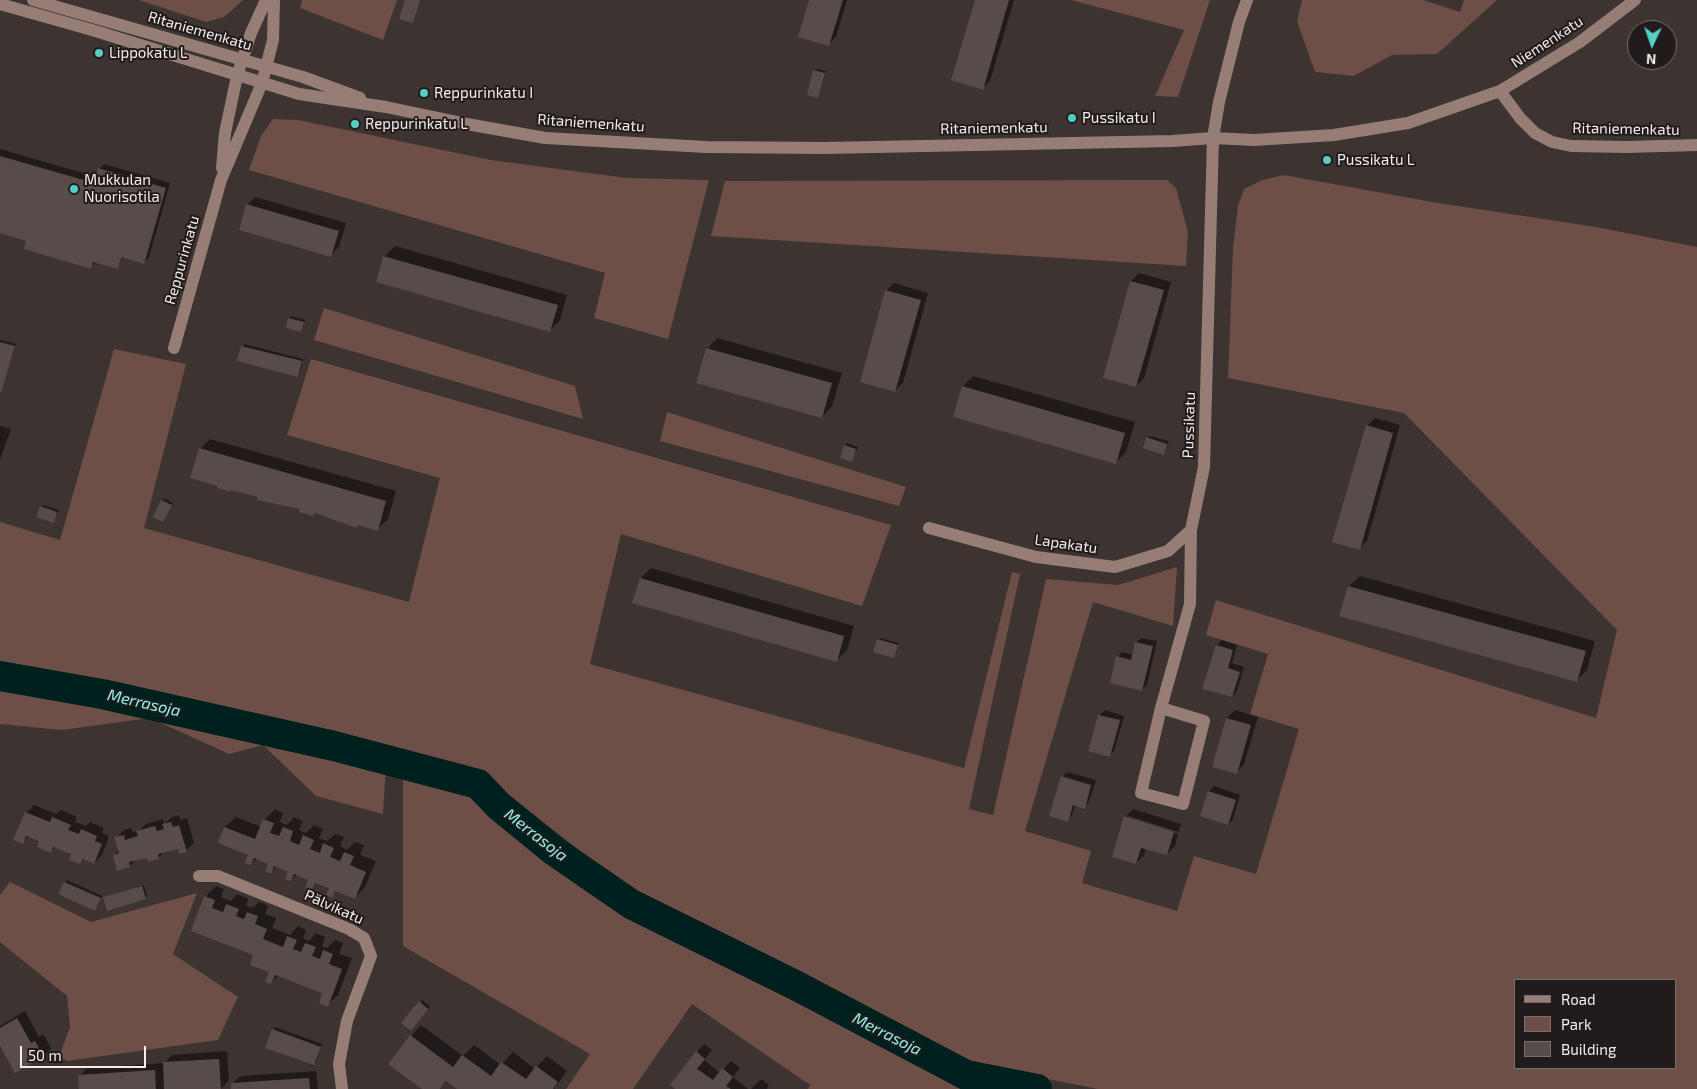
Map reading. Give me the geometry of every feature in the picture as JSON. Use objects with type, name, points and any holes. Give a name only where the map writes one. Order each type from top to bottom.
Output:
[{"type":"street","name":"Ritaniemenkatu","points":[[33,0],[303,77],[386,108]]},
{"type":"street","name":"Reppurinkatu","points":[[221,180],[225,133],[241,59],[266,0]]},
{"type":"street","name":"Reppurinkatu","points":[[174,348],[221,180],[262,83],[273,40],[274,0]]},
{"type":"street","name":"Pussikatu","points":[[1161,708],[1204,721],[1183,804],[1141,793],[1161,708],[1190,604],[1191,530],[1204,466],[1213,138],[1219,102],[1239,22],[1247,0]]},
{"type":"street","name":"Niemenkatu","points":[[1500,91],[1580,42],[1635,0]]},
{"type":"street","name":"Ritaniemenkatu","points":[[0,4],[148,46],[237,76],[311,96],[545,138],[706,147],[834,148],[1172,141],[1213,138],[1254,140],[1334,136],[1408,123],[1500,91],[1520,118],[1535,132],[1552,142],[1571,146],[1627,148],[1697,145]]},
{"type":"street","name":"Lapakatu","points":[[929,528],[1036,557],[1115,567],[1168,551],[1191,530]]},
{"type":"street","name":"Pälvikatu","points":[[199,876],[218,876],[349,929],[364,938],[371,956],[347,1021],[339,1064],[342,1089]]},
{"type":"green space","points":[[139,0],[243,0],[224,17],[206,22]]},
{"type":"green space","points":[[302,0],[397,0],[383,40],[300,8]]},
{"type":"green space","points":[[1071,0],[1210,0],[1178,97],[1155,96],[1184,30]]},
{"type":"green space","points":[[1302,0],[1423,0],[1460,12],[1464,0],[1497,0],[1437,54],[1392,55],[1354,76],[1315,72],[1297,21]]},
{"type":"green space","points":[[273,119],[298,120],[491,160],[627,178],[709,180],[668,339],[594,318],[605,273],[249,170],[261,136]]},
{"type":"green space","points":[[1284,175],[1432,202],[1596,227],[1697,247],[1697,1089],[1098,1089],[967,1063],[635,894],[481,773],[387,748],[383,814],[316,796],[263,745],[229,754],[150,718],[62,730],[0,724],[0,522],[60,540],[114,349],[186,364],[144,528],[409,602],[440,478],[287,435],[311,359],[891,525],[862,606],[621,534],[590,664],[964,768],[1012,572],[1020,574],[969,809],[993,815],[1046,579],[1118,585],[1177,567],[1173,626],[1093,602],[1025,831],[1091,851],[1082,883],[1177,911],[1194,856],[1256,874],[1299,729],[1250,714],[1268,654],[1206,635],[1216,600],[1596,718],[1617,630],[1404,413],[1228,378],[1233,248],[1238,206],[1244,189],[1262,180]]},
{"type":"green space","points":[[1167,180],[1176,188],[1188,232],[1186,266],[711,236],[725,181]]},
{"type":"green space","points":[[324,308],[575,386],[583,419],[314,340]]},
{"type":"green space","points":[[667,412],[906,487],[899,506],[660,441]]},
{"type":"green space","points":[[403,774],[475,793],[590,887],[628,913],[965,1083],[992,1089],[808,1089],[810,1085],[692,1004],[633,1089],[566,1089],[590,1054],[403,946]]},
{"type":"green space","points":[[10,882],[91,922],[197,893],[173,954],[238,997],[218,1040],[67,1061],[59,1057],[70,1027],[67,996],[0,942],[0,895]]},
{"type":"building","points":[[405,0],[420,0],[413,23],[399,19]]},
{"type":"building","points":[[809,0],[843,0],[829,46],[798,37]]},
{"type":"building","points":[[975,0],[1009,0],[983,90],[951,80]]},
{"type":"building","points":[[813,70],[825,73],[818,98],[807,95]]},
{"type":"building","points":[[0,156],[94,183],[98,168],[166,188],[144,264],[121,257],[118,269],[93,262],[91,269],[24,249],[26,241],[0,233]]},
{"type":"building","points":[[246,204],[339,231],[331,257],[239,230]]},
{"type":"building","points":[[383,256],[558,305],[550,332],[376,282]]},
{"type":"building","points":[[1130,281],[1164,290],[1136,387],[1103,378]]},
{"type":"building","points":[[885,290],[921,300],[895,392],[860,382]]},
{"type":"building","points":[[288,318],[304,322],[301,332],[286,328]]},
{"type":"building","points":[[0,342],[15,346],[1,393],[0,392]]},
{"type":"building","points":[[241,346],[302,361],[298,377],[237,361]]},
{"type":"building","points":[[706,348],[832,383],[822,418],[696,383]]},
{"type":"building","points":[[962,386],[1125,433],[1116,464],[953,417]]},
{"type":"building","points":[[1366,425],[1393,433],[1360,550],[1332,542]]},
{"type":"building","points":[[1146,437],[1167,444],[1164,455],[1143,448]]},
{"type":"building","points":[[844,445],[856,449],[852,462],[840,458]]},
{"type":"building","points":[[199,448],[386,501],[378,531],[358,525],[357,528],[315,513],[314,516],[299,512],[300,509],[257,500],[258,497],[231,490],[231,492],[190,478]]},
{"type":"building","points":[[161,500],[172,505],[163,522],[153,517]]},
{"type":"building","points":[[40,506],[57,512],[54,523],[36,517]]},
{"type":"building","points":[[640,578],[844,636],[837,662],[632,603]]},
{"type":"building","points":[[1348,586],[1586,651],[1577,682],[1339,616]]},
{"type":"building","points":[[877,639],[898,645],[894,658],[873,652]]},
{"type":"building","points":[[1135,642],[1153,646],[1142,691],[1110,683],[1116,656],[1131,660]]},
{"type":"building","points":[[1216,645],[1233,650],[1228,668],[1240,672],[1232,697],[1202,689]]},
{"type":"building","points":[[1098,715],[1120,720],[1110,757],[1088,751]]},
{"type":"building","points":[[1226,718],[1251,725],[1237,774],[1212,767]]},
{"type":"building","points":[[1061,776],[1091,785],[1085,809],[1073,805],[1068,822],[1049,816]]},
{"type":"building","points":[[1208,791],[1236,800],[1228,825],[1200,816]]},
{"type":"building","points":[[25,812],[50,822],[52,817],[71,825],[68,830],[79,834],[81,829],[97,836],[95,841],[102,844],[94,864],[83,859],[80,864],[69,860],[71,854],[53,847],[51,853],[37,847],[39,841],[26,836],[23,844],[13,840]]},
{"type":"building","points":[[1124,816],[1174,832],[1167,855],[1141,848],[1136,864],[1112,857]]},
{"type":"building","points":[[263,819],[274,823],[270,833],[279,836],[283,827],[293,831],[290,841],[299,845],[303,835],[314,840],[310,849],[320,853],[323,843],[334,848],[330,857],[340,861],[344,852],[354,856],[350,865],[366,872],[355,899],[335,891],[332,898],[326,895],[329,888],[315,883],[312,890],[305,887],[308,880],[294,874],[291,881],[285,879],[288,872],[274,866],[271,874],[265,871],[268,864],[254,858],[251,865],[245,863],[248,855],[218,843],[224,827],[255,839]]},
{"type":"building","points":[[171,822],[173,827],[179,825],[187,852],[179,854],[178,849],[158,854],[159,859],[148,862],[147,858],[129,862],[130,867],[117,871],[113,855],[119,853],[114,837],[124,835],[125,840],[138,836],[136,831],[155,826],[157,831],[164,829],[162,824]]},
{"type":"building","points":[[64,882],[101,898],[95,911],[58,894]]},
{"type":"building","points":[[142,886],[146,899],[107,911],[103,897]]},
{"type":"building","points":[[204,896],[215,900],[212,908],[223,912],[226,904],[239,909],[236,916],[244,919],[247,912],[258,916],[255,924],[267,929],[263,939],[283,947],[287,936],[297,940],[293,949],[301,952],[305,943],[316,947],[312,956],[320,959],[323,950],[333,954],[329,964],[342,969],[328,1007],[319,1003],[322,993],[275,975],[271,984],[265,982],[269,972],[250,965],[253,955],[191,931]]},
{"type":"building","points":[[419,1001],[428,1009],[411,1031],[401,1023]]},
{"type":"building","points":[[17,1018],[31,1043],[35,1041],[44,1057],[15,1073],[0,1046],[0,1028]]},
{"type":"building","points":[[272,1029],[321,1047],[314,1065],[265,1048]]},
{"type":"building","points":[[410,1035],[453,1067],[462,1055],[491,1076],[501,1062],[526,1079],[536,1066],[558,1082],[553,1089],[457,1089],[446,1081],[440,1089],[422,1089],[388,1064]]},
{"type":"building","points":[[696,1051],[705,1059],[697,1069],[713,1080],[722,1068],[733,1077],[726,1086],[731,1089],[675,1089],[670,1085]]},
{"type":"building","points":[[219,1059],[221,1089],[164,1089],[163,1062]]},
{"type":"building","points":[[155,1070],[156,1089],[79,1089],[78,1075]]},
{"type":"building","points":[[309,1078],[310,1089],[231,1089],[231,1083]]},
{"type":"waterway","name":"Merrasoja","points":[[0,676],[102,694],[334,746],[478,784],[499,806],[554,851],[631,904],[797,986],[966,1075],[1037,1089]]},
{"type":"place","name":"Lippokatu L","points":[[99,53]]},
{"type":"place","name":"Reppurinkatu I","points":[[424,93]]},
{"type":"place","name":"Pussikatu I","points":[[1072,118]]},
{"type":"place","name":"Reppurinkatu L","points":[[355,124]]},
{"type":"place","name":"Pussikatu L","points":[[1327,160]]},
{"type":"place","name":"Mukkulan Nuorisotila","points":[[74,189]]}]
